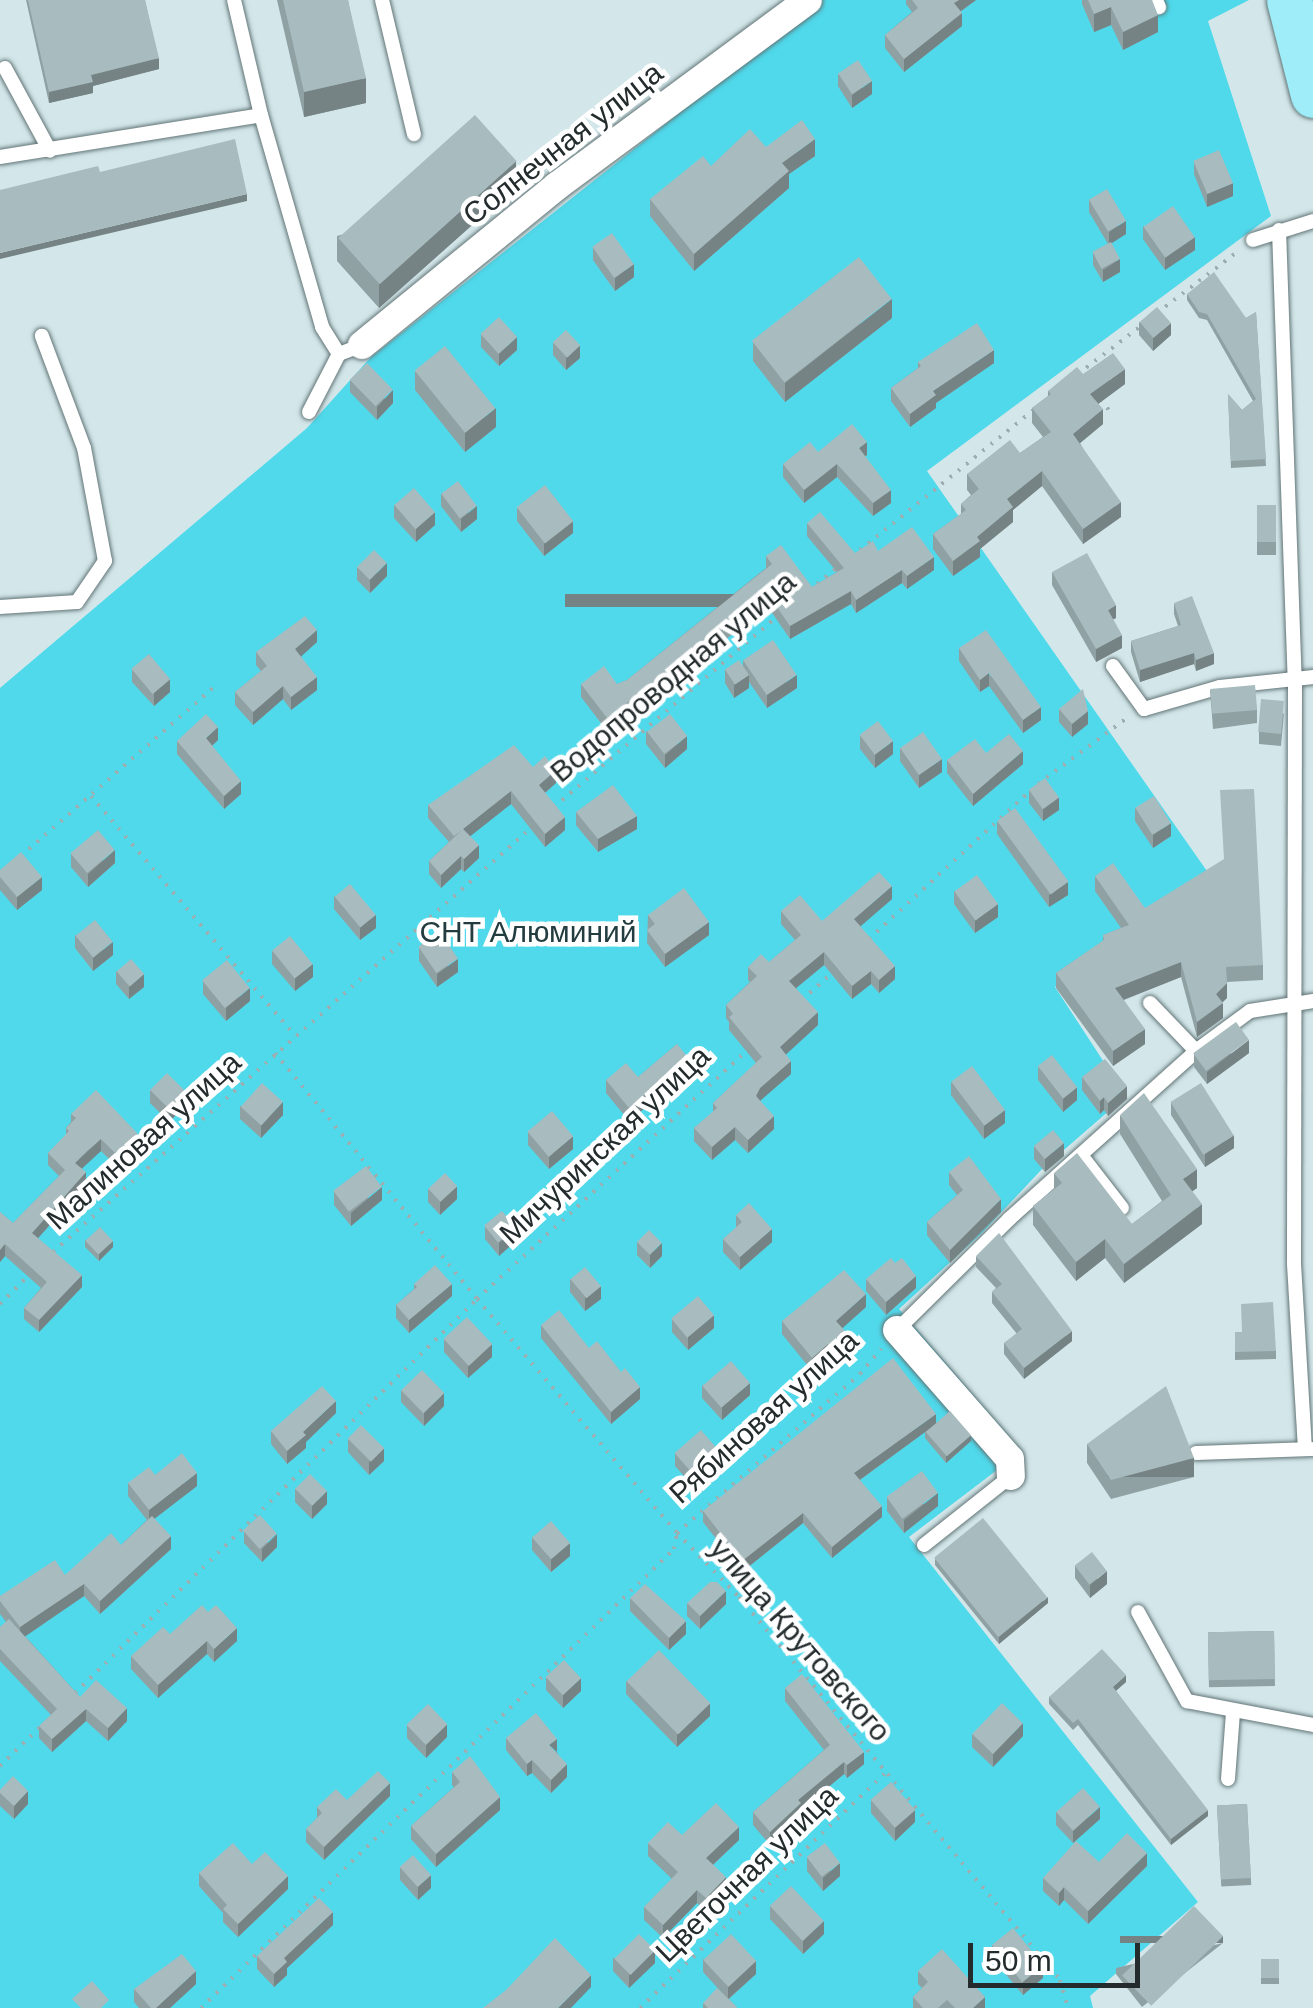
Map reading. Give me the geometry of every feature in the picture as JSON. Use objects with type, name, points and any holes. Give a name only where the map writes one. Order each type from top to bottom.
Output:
[{"type":"main road","points":[[1289,0],[1313,95]]},
{"type":"street","name":"Солнечная улица","points":[[350,350],[558,186],[808,0]]},
{"type":"street","points":[[897,1330],[1010,1459],[1011,1476]]},
{"type":"lane","points":[[234,0],[261,115],[322,327],[350,350],[308,412]]},
{"type":"lane","points":[[382,0],[414,134]]},
{"type":"lane","points":[[4,68],[50,151]]},
{"type":"lane","points":[[0,157],[261,115]]},
{"type":"lane","points":[[1253,240],[1313,221]]},
{"type":"lane","points":[[1196,1453],[1309,1449],[1294,1264],[1294,680],[1279,230]]},
{"type":"lane","points":[[0,607],[77,602],[105,561],[84,448],[42,336]]},
{"type":"lane","points":[[1114,666],[1144,709],[1220,686],[1313,678]]},
{"type":"lane","name":"Рябиновая улица","points":[[897,1330],[1196,1051],[1250,1011],[1313,1001]]},
{"type":"lane","points":[[1150,1003],[1196,1051]]},
{"type":"lane","points":[[1145,1096],[1154,1110]]},
{"type":"lane","points":[[1082,1155],[1122,1208]]},
{"type":"lane","points":[[924,1544],[1011,1476]]},
{"type":"lane","points":[[1138,1612],[1186,1700],[1232,1713],[1313,1725]]},
{"type":"lane","points":[[1228,1779],[1232,1713]]},
{"type":"path","points":[[1066,384],[1253,240]]},
{"type":"path","points":[[1082,372],[1091,385]]},
{"type":"path","points":[[1100,398],[1110,412]]},
{"type":"path","points":[[855,554],[1036,408]]},
{"type":"path","name":"Водопроводная улица","points":[[810,590],[840,566]]},
{"type":"path","name":"Водопроводная улица","points":[[276,1052],[691,686],[780,614]]},
{"type":"path","points":[[15,861],[216,685]]},
{"type":"path","points":[[862,946],[1060,763],[1144,709]]},
{"type":"path","points":[[91,796],[295,1037]]},
{"type":"path","points":[[790,1011],[833,972]]},
{"type":"path","name":"Мичуринская улица","points":[[68,1700],[477,1299],[748,1050]]},
{"type":"path","name":"Малиновая улица","points":[[42,1263],[276,1052]]},
{"type":"path","name":"улица Крутовского","points":[[276,1052],[477,1299],[676,1533],[739,1598],[1060,1980],[1068,2008]]},
{"type":"path","points":[[0,1304],[27,1276]]},
{"type":"path","name":"Рябиновая улица","points":[[201,2008],[520,1703],[674,1549],[676,1533],[860,1374],[897,1330]]},
{"type":"path","points":[[0,1766],[54,1713]]},
{"type":"path","name":"Цветочная улица","points":[[640,2008],[885,1773]]},
{"type":"green space","name":"СНТ Алюминий","points":[[822,0],[1249,0],[1208,21],[1271,216],[927,471],[1209,874],[1055,987],[1126,1096],[1042,1169],[981,1234],[899,1309],[1022,1451],[909,1537],[1198,1902],[1090,1996],[1093,2008],[0,2008],[0,688],[307,428],[370,358]]},
{"type":"building","points":[[28,0],[145,0],[159,58],[91,75],[93,82],[49,92]]},
{"type":"building","points":[[283,0],[348,0],[366,78],[304,92]]},
{"type":"building","points":[[912,0],[959,0],[954,3],[962,13],[904,59],[885,35],[918,8]]},
{"type":"building","points":[[1088,0],[1152,0],[1158,15],[1123,32],[1111,7],[1094,14]]},
{"type":"building","points":[[858,60],[872,81],[852,94],[838,73]]},
{"type":"building","points":[[475,115],[516,161],[380,284],[338,238]]},
{"type":"building","points":[[802,120],[815,139],[782,163],[789,171],[694,254],[650,199],[703,156],[711,166],[750,129],[766,147]]},
{"type":"building","points":[[235,139],[247,194],[0,253],[0,190],[98,166],[100,172]]},
{"type":"building","points":[[1219,150],[1233,183],[1207,194],[1193,161]]},
{"type":"building","points":[[1107,189],[1126,221],[1108,232],[1089,200]]},
{"type":"building","points":[[1173,206],[1195,237],[1165,258],[1144,227]]},
{"type":"building","points":[[612,233],[634,264],[614,278],[592,247]]},
{"type":"building","points":[[1111,242],[1120,259],[1101,269],[1092,252]]},
{"type":"building","points":[[859,257],[892,299],[784,382],[752,341]]},
{"type":"building","points":[[1214,272],[1246,318],[1256,312],[1266,459],[1231,461],[1228,394],[1242,410],[1256,399],[1207,314],[1199,312],[1187,294]]},
{"type":"building","points":[[1157,307],[1171,323],[1153,338],[1140,322]]},
{"type":"building","points":[[499,317],[517,337],[498,354],[480,334]]},
{"type":"building","points":[[977,323],[994,350],[933,391],[936,395],[910,414],[891,388],[921,366],[918,362]]},
{"type":"building","points":[[566,330],[580,345],[567,358],[553,342]]},
{"type":"building","points":[[445,346],[495,408],[465,433],[415,371]]},
{"type":"building","points":[[1113,353],[1125,369],[1090,394],[1103,409],[1073,434],[1121,502],[1083,529],[1042,471],[1007,499],[1013,507],[977,537],[980,541],[953,561],[933,534],[966,510],[961,504],[979,489],[967,474],[1010,440],[1020,453],[1051,432],[1032,408],[1077,367],[1083,374]]},
{"type":"building","points":[[367,363],[393,390],[375,406],[350,380]]},
{"type":"building","points":[[852,424],[867,442],[859,448],[891,490],[873,503],[837,464],[804,490],[783,464],[810,442],[818,452]]},
{"type":"building","points":[[458,481],[477,506],[460,518],[441,494]]},
{"type":"building","points":[[545,485],[573,521],[545,543],[517,507]]},
{"type":"building","points":[[414,488],[435,512],[415,529],[394,505]]},
{"type":"building","points":[[1257,505],[1276,505],[1276,542],[1257,542]]},
{"type":"building","points":[[820,512],[855,553],[873,541],[878,551],[912,527],[934,557],[907,576],[902,570],[856,600],[851,591],[790,626],[768,594],[607,718],[581,684],[604,666],[617,684],[627,680],[772,564],[766,556],[781,545],[812,587],[844,568],[807,523]]},
{"type":"building","points":[[374,550],[387,563],[370,580],[357,567]]},
{"type":"building","points":[[1087,553],[1116,605],[1108,610],[1122,635],[1096,649],[1052,572]]},
{"type":"building","points":[[1192,596],[1214,653],[1196,660],[1194,653],[1140,670],[1131,641],[1181,625],[1174,603]]},
{"type":"building","points":[[305,616],[317,630],[295,649],[317,677],[291,697],[283,686],[253,712],[235,692],[267,666],[256,652]]},
{"type":"building","points":[[986,630],[1041,707],[1023,720],[989,673],[980,680],[959,648]]},
{"type":"building","points":[[773,640],[796,675],[767,695],[743,660]]},
{"type":"building","points":[[149,654],[170,679],[153,694],[131,669]]},
{"type":"building","points":[[739,660],[749,675],[735,684],[725,670]]},
{"type":"building","points":[[1255,685],[1257,710],[1212,714],[1210,689]]},
{"type":"building","points":[[1083,689],[1088,711],[1072,724],[1059,709]]},
{"type":"building","points":[[1261,699],[1284,701],[1281,734],[1258,732]]},
{"type":"building","points":[[206,714],[218,727],[206,738],[241,781],[224,796],[177,741]]},
{"type":"building","points":[[670,714],[687,736],[664,754],[647,732]]},
{"type":"building","points":[[878,721],[893,741],[875,755],[860,735]]},
{"type":"building","points":[[923,732],[942,759],[919,775],[900,748]]},
{"type":"building","points":[[1009,734],[1023,751],[973,794],[947,760],[975,739],[986,753]]},
{"type":"building","points":[[514,745],[533,767],[545,756],[556,770],[539,785],[565,817],[545,834],[511,791],[463,829],[479,845],[441,875],[429,861],[462,830],[454,836],[428,805]]},
{"type":"building","points":[[1045,778],[1059,797],[1043,809],[1029,790]]},
{"type":"building","points":[[613,785],[637,816],[598,839],[576,812]]},
{"type":"building","points":[[1254,789],[1263,965],[1226,967],[1227,983],[1216,994],[1223,1003],[1197,1022],[1181,962],[1115,988],[1145,1029],[1113,1051],[1056,973],[1104,940],[1103,935],[1129,925],[1095,876],[1113,863],[1145,908],[1224,859],[1220,790]]},
{"type":"building","points":[[1154,796],[1171,823],[1152,835],[1135,808]]},
{"type":"building","points":[[1015,808],[1068,882],[1051,895],[997,821]]},
{"type":"building","points":[[98,830],[115,850],[87,873],[70,853]]},
{"type":"building","points":[[21,852],[42,877],[17,897],[0,877],[0,870]]},
{"type":"building","points":[[879,872],[892,886],[854,919],[895,966],[879,980],[871,971],[852,986],[824,952],[789,981],[818,1012],[780,1047],[791,1061],[756,1096],[774,1116],[748,1140],[735,1127],[712,1147],[694,1128],[717,1108],[713,1103],[762,1057],[729,1017],[733,1014],[726,1005],[757,976],[748,967],[761,954],[769,962],[801,935],[781,911],[800,895],[822,921]]},
{"type":"building","points":[[977,875],[998,904],[976,921],[954,891]]},
{"type":"building","points":[[350,884],[376,915],[360,927],[335,897]]},
{"type":"building","points":[[684,888],[709,922],[665,954],[647,930],[655,924],[648,915]]},
{"type":"building","points":[[95,920],[113,942],[93,957],[76,936]]},
{"type":"building","points":[[440,932],[458,959],[436,973],[418,947]]},
{"type":"building","points":[[290,936],[313,964],[295,978],[272,950]]},
{"type":"building","points":[[131,959],[144,974],[130,987],[117,971]]},
{"type":"building","points":[[227,960],[250,988],[225,1008],[202,980]]},
{"type":"building","points":[[1236,1022],[1249,1040],[1206,1071],[1193,1053]]},
{"type":"building","points":[[677,1044],[694,1065],[678,1078],[673,1072],[629,1108],[606,1080],[626,1063],[638,1077]]},
{"type":"building","points":[[1052,1055],[1077,1087],[1063,1098],[1038,1066]]},
{"type":"building","points":[[1105,1059],[1127,1086],[1108,1103],[1104,1097],[1100,1101],[1082,1077]]},
{"type":"building","points":[[972,1066],[1005,1110],[984,1126],[951,1082]]},
{"type":"building","points":[[167,1073],[186,1092],[169,1109],[150,1090]]},
{"type":"building","points":[[262,1083],[283,1102],[261,1126],[241,1107]]},
{"type":"building","points":[[1201,1083],[1234,1136],[1203,1155],[1170,1102]]},
{"type":"building","points":[[96,1090],[138,1134],[117,1155],[101,1139],[87,1151],[75,1163],[86,1172],[32,1233],[82,1275],[39,1320],[24,1308],[47,1282],[5,1244],[0,1250],[0,1212],[13,1223],[65,1170],[48,1153],[69,1131],[66,1128],[76,1118],[71,1114]]},
{"type":"building","points":[[1144,1093],[1197,1169],[1183,1179],[1202,1204],[1124,1264],[1105,1239],[1076,1262],[1033,1206],[1062,1183],[1054,1173],[1077,1153],[1132,1224],[1171,1195],[1120,1115]]},
{"type":"building","points":[[552,1111],[573,1136],[549,1157],[527,1132]]},
{"type":"building","points":[[1053,1130],[1064,1143],[1045,1159],[1034,1146]]},
{"type":"building","points":[[969,1156],[1001,1199],[950,1250],[927,1222],[963,1190],[949,1172]]},
{"type":"building","points":[[366,1166],[382,1187],[349,1211],[333,1191]]},
{"type":"building","points":[[445,1173],[457,1186],[440,1202],[428,1189]]},
{"type":"building","points":[[749,1203],[772,1229],[740,1257],[723,1239],[742,1222],[736,1215]]},
{"type":"building","points":[[502,1211],[516,1228],[498,1243],[484,1225]]},
{"type":"building","points":[[100,1227],[113,1241],[98,1255],[85,1241]]},
{"type":"building","points":[[649,1230],[662,1243],[650,1255],[637,1242]]},
{"type":"building","points":[[999,1233],[1072,1331],[1024,1368],[1004,1343],[1022,1329],[992,1292],[1002,1284],[976,1256]]},
{"type":"building","points":[[891,1258],[895,1263],[902,1258],[916,1276],[886,1302],[866,1279]]},
{"type":"building","points":[[435,1265],[452,1284],[409,1320],[396,1305]]},
{"type":"building","points":[[585,1267],[601,1286],[587,1298],[570,1279]]},
{"type":"building","points":[[844,1270],[866,1294],[836,1321],[853,1340],[837,1354],[828,1344],[812,1358],[782,1321]]},
{"type":"building","points":[[698,1296],[714,1315],[687,1338],[671,1318]]},
{"type":"building","points":[[1273,1302],[1276,1351],[1235,1352],[1235,1332],[1242,1332],[1241,1304]]},
{"type":"building","points":[[559,1310],[589,1348],[597,1341],[621,1372],[625,1368],[640,1387],[611,1412],[541,1325]]},
{"type":"building","points":[[467,1317],[492,1344],[469,1366],[444,1339]]},
{"type":"building","points":[[893,1358],[936,1414],[854,1473],[882,1506],[832,1547],[803,1513],[742,1561],[703,1511]]},
{"type":"building","points":[[731,1361],[750,1383],[721,1408],[702,1386]]},
{"type":"building","points":[[422,1370],[444,1393],[423,1413],[401,1390]]},
{"type":"building","points":[[322,1386],[336,1401],[287,1451],[271,1431]]},
{"type":"building","points":[[1166,1386],[1194,1458],[1111,1480],[1087,1444]]},
{"type":"building","points":[[950,1411],[971,1435],[947,1456],[926,1432]]},
{"type":"building","points":[[361,1425],[384,1448],[371,1462],[348,1438]]},
{"type":"building","points":[[701,1430],[719,1451],[693,1474],[675,1453]]},
{"type":"building","points":[[182,1453],[197,1473],[149,1510],[128,1483],[149,1467],[155,1475]]},
{"type":"building","points":[[922,1471],[938,1493],[902,1519],[886,1497]]},
{"type":"building","points":[[310,1474],[327,1491],[312,1506],[295,1489]]},
{"type":"building","points":[[260,1515],[277,1534],[260,1549],[243,1530]]},
{"type":"building","points":[[152,1516],[171,1536],[100,1601],[84,1584],[20,1627],[0,1601],[0,1596],[55,1560],[65,1575],[111,1533],[121,1545]]},
{"type":"building","points":[[983,1518],[1047,1597],[998,1637],[934,1558]]},
{"type":"building","points":[[551,1521],[570,1543],[551,1559],[532,1537]]},
{"type":"building","points":[[1092,1552],[1107,1571],[1089,1584],[1075,1566]]},
{"type":"building","points":[[710,1582],[717,1582],[726,1591],[700,1616],[687,1603]]},
{"type":"building","points":[[645,1584],[686,1621],[669,1638],[630,1598]]},
{"type":"building","points":[[202,1605],[208,1612],[216,1605],[237,1628],[214,1649],[207,1641],[158,1685],[131,1656],[163,1627],[170,1634]]},
{"type":"building","points":[[9,1619],[80,1697],[96,1680],[127,1708],[108,1728],[86,1709],[52,1739],[39,1726],[57,1709],[0,1649],[0,1627]]},
{"type":"building","points":[[1274,1631],[1275,1679],[1209,1680],[1208,1632]]},
{"type":"building","points":[[1102,1649],[1126,1675],[1113,1687],[1208,1810],[1171,1839],[1078,1719],[1073,1723],[1049,1697]]},
{"type":"building","points":[[659,1650],[710,1703],[678,1734],[627,1681]]},
{"type":"building","points":[[564,1660],[581,1678],[563,1695],[546,1677]]},
{"type":"building","points":[[802,1674],[864,1752],[847,1765],[844,1762],[798,1800],[801,1803],[770,1832],[753,1812],[830,1745],[785,1688]]},
{"type":"building","points":[[1002,1703],[1023,1723],[993,1754],[972,1734]]},
{"type":"building","points":[[428,1704],[447,1724],[426,1745],[406,1725]]},
{"type":"building","points":[[536,1713],[557,1739],[549,1745],[567,1764],[551,1780],[532,1760],[527,1764],[506,1738]]},
{"type":"building","points":[[470,1756],[500,1797],[436,1854],[411,1826],[460,1782],[452,1772]]},
{"type":"building","points":[[378,1771],[390,1783],[324,1847],[306,1829],[322,1813],[317,1807],[336,1789],[347,1800]]},
{"type":"building","points":[[13,1776],[28,1791],[14,1806],[0,1793]]},
{"type":"building","points":[[891,1782],[915,1810],[895,1828],[871,1800]]},
{"type":"building","points":[[1083,1788],[1100,1807],[1073,1831],[1056,1812]]},
{"type":"building","points":[[716,1803],[739,1827],[706,1858],[726,1877],[706,1898],[697,1890],[663,1925],[644,1907],[678,1872],[648,1843],[668,1822],[682,1835]]},
{"type":"building","points":[[1247,1804],[1251,1878],[1221,1879],[1217,1806]]},
{"type":"building","points":[[1127,1833],[1147,1853],[1088,1911],[1064,1887],[1059,1893],[1043,1878],[1076,1841],[1099,1862]]},
{"type":"building","points":[[233,1843],[252,1864],[265,1852],[288,1876],[238,1924],[199,1873]]},
{"type":"building","points":[[825,1843],[840,1863],[822,1877],[807,1857]]},
{"type":"building","points":[[413,1855],[431,1875],[418,1887],[400,1867]]},
{"type":"building","points":[[791,1886],[824,1921],[803,1941],[770,1906]]},
{"type":"building","points":[[319,1898],[333,1912],[284,1958],[287,1962],[274,1974],[257,1956]]},
{"type":"building","points":[[1194,1906],[1223,1936],[1151,2006],[1122,1975]]},
{"type":"building","points":[[1013,1928],[1043,1965],[1022,1982],[992,1945]]},
{"type":"building","points":[[639,1934],[655,1950],[631,1975],[614,1959]]},
{"type":"building","points":[[731,1934],[756,1961],[728,1987],[703,1960]]},
{"type":"building","points":[[555,1938],[591,1975],[558,2008],[483,2008],[506,1990]]},
{"type":"building","points":[[942,1949],[985,1997],[973,2008],[955,2008],[947,2000],[938,2008],[923,2008],[913,1997],[928,1982],[918,1971]]},
{"type":"building","points":[[182,1954],[196,1971],[156,2008],[151,2008],[134,1989]]},
{"type":"building","points":[[1261,1959],[1279,1959],[1279,1978],[1261,1978]]},
{"type":"building","points":[[92,1981],[109,2000],[101,2008],[81,2008],[72,1999]]},
{"type":"building","points":[[717,1988],[736,2008],[708,2008],[703,2003]]}]
